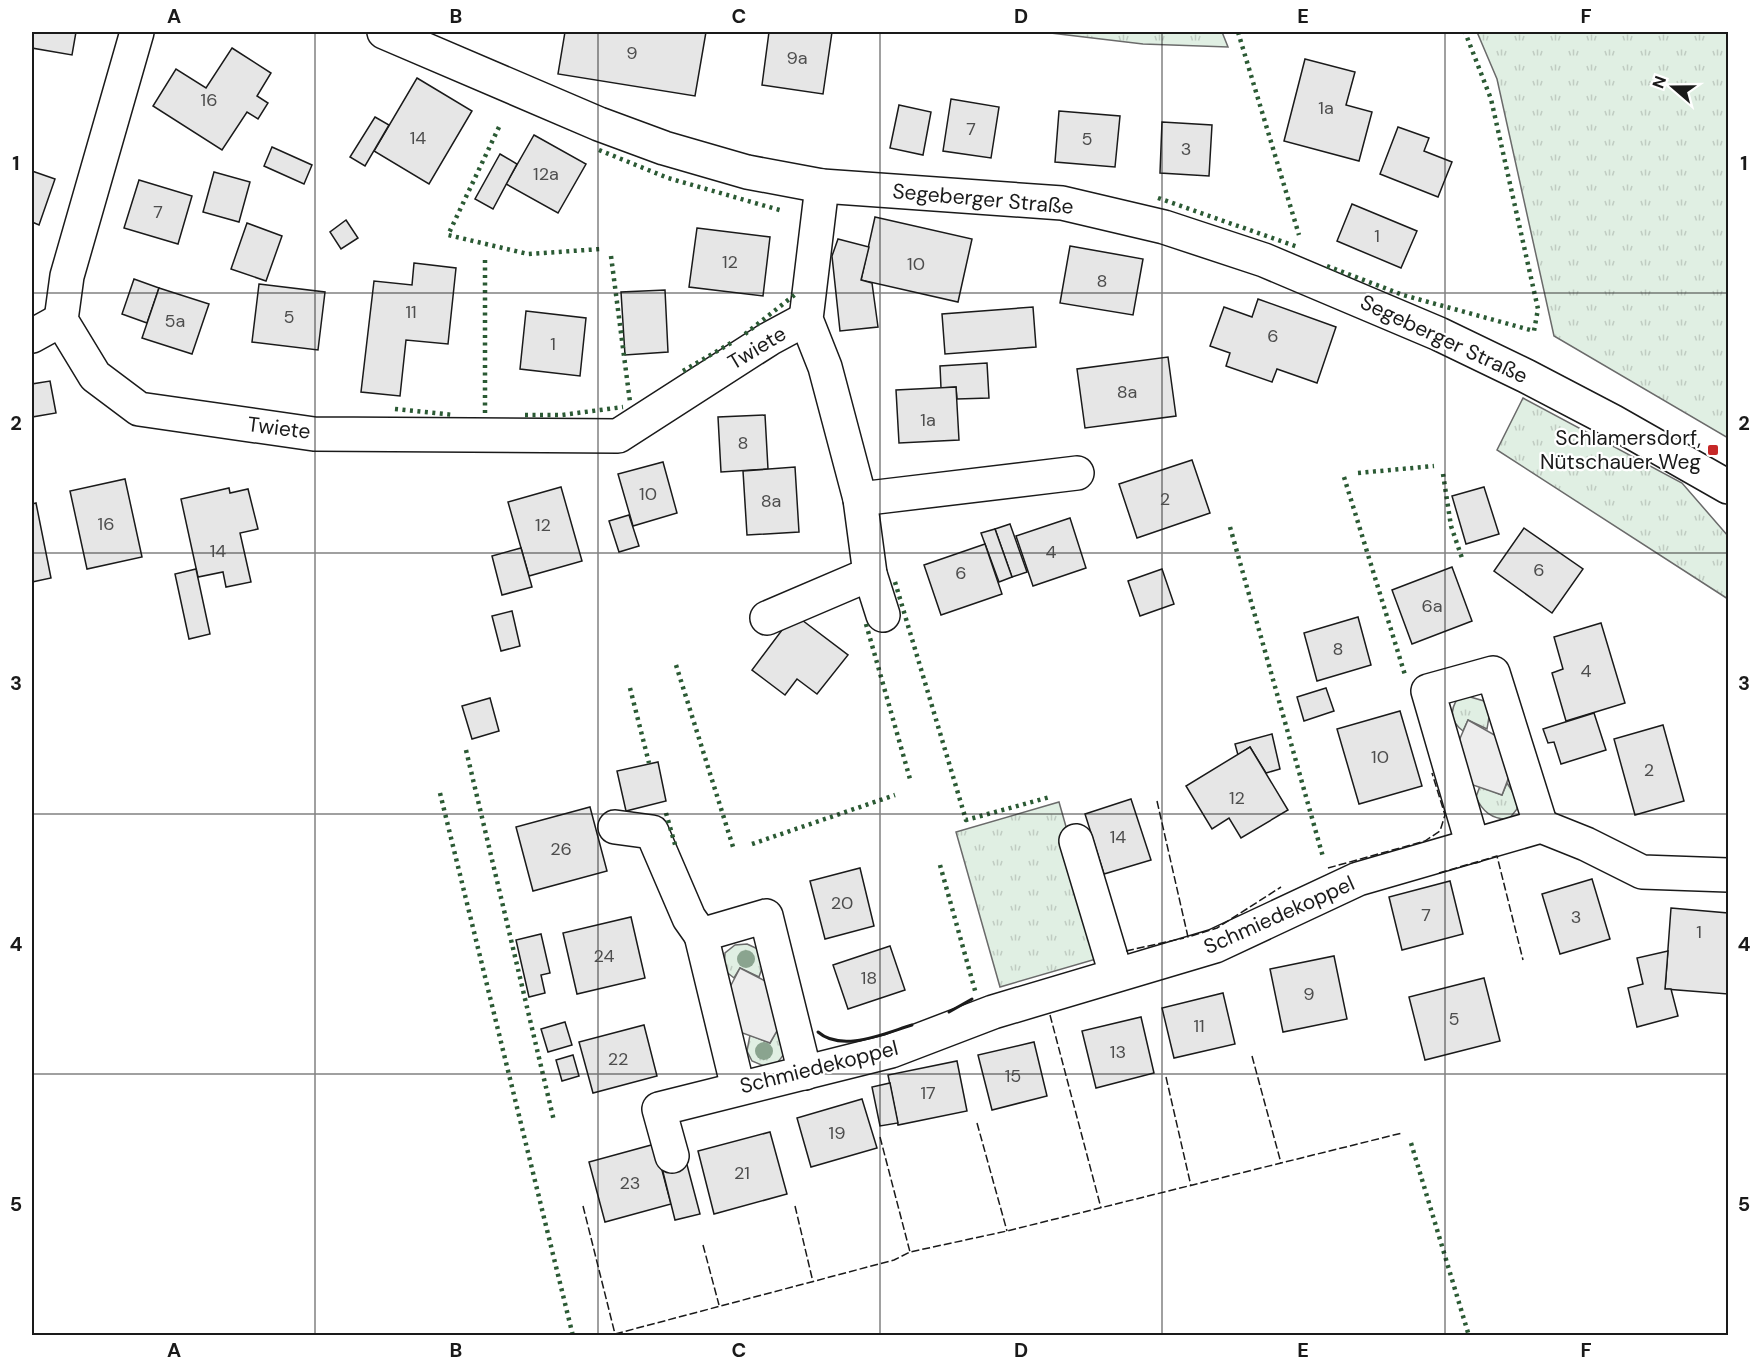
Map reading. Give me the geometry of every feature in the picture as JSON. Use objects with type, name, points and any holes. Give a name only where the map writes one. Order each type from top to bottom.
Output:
[{"type":"street","points":[[32,336],[61,320],[67,276],[136,32]]},
{"type":"street","name":"Segeberger Straße","points":[[384,32],[599,124],[664,148],[747,172],[822,186],[1062,203],[1164,227],[1252,256],[1428,330],[1526,376],[1612,420],[1728,487]]},
{"type":"street","name":"Twiete","points":[[822,186],[806,319],[825,368],[860,499],[870,574],[883,615]]},
{"type":"street","name":"Twiete","points":[[61,320],[95,376],[139,409],[314,434],[618,436],[769,339],[806,319]]},
{"type":"street","points":[[860,499],[1077,473]]},
{"type":"street","points":[[767,618],[870,574]]},
{"type":"street","points":[[1473,846],[1428,691],[1493,673],[1540,826],[1586,844],[1642,872],[1728,875]]},
{"type":"street","name":"Schmiedekoppel","points":[[672,1156],[659,1109],[891,1051],[993,1012],[1215,946],[1358,879],[1540,826]]},
{"type":"street","points":[[615,827],[652,832],[689,918],[701,934],[732,1090]]},
{"type":"street","points":[[1076,841],[1116,974]]},
{"type":"street","points":[[701,934],[766,916],[805,1073]]},
{"type":"green space","points":[[1042,32],[1222,32],[1228,47],[1143,44]]},
{"type":"green space","points":[[1477,32],[1728,32],[1728,438],[1554,336],[1497,79]]},
{"type":"green space","points":[[1523,398],[1682,483],[1728,536],[1728,599],[1497,450]]},
{"type":"green space","points":[[1467,696],[1484,701],[1490,711],[1487,729],[1468,720],[1463,731],[1456,724],[1452,712],[1453,707],[1458,698]]},
{"type":"green space","points":[[1507,783],[1518,800],[1517,809],[1509,819],[1503,819],[1485,810],[1476,797],[1480,786],[1502,795]]},
{"type":"green space","points":[[1059,802],[1103,957],[1000,987],[956,832]]},
{"type":"green space","points":[[747,944],[758,949],[763,965],[759,977],[740,968],[734,978],[724,970],[725,953],[735,945]]},
{"type":"green space","points":[[776,1032],[785,1039],[784,1054],[780,1059],[775,1065],[764,1066],[752,1061],[747,1051],[750,1035],[770,1043]]},
{"type":"shaded area","points":[[1468,720],[1498,737],[1510,774],[1502,795],[1470,784],[1458,743]]},
{"type":"shaded area","points":[[740,968],[771,984],[781,1024],[770,1043],[737,1031],[729,989]]},
{"type":"building","points":[[32,32],[76,32],[72,55],[32,48]]},
{"type":"building","points":[[565,32],[706,32],[695,96],[558,74]]},
{"type":"building","points":[[769,32],[832,32],[823,94],[762,85]]},
{"type":"building","points":[[232,48],[271,73],[257,96],[268,103],[258,119],[247,112],[222,150],[153,106],[176,69],[206,88]]},
{"type":"building","points":[[1305,59],[1355,72],[1346,105],[1372,112],[1359,161],[1284,141]]},
{"type":"building","points":[[417,78],[472,111],[429,184],[374,151]]},
{"type":"building","points":[[951,99],[999,107],[991,158],[943,151]]},
{"type":"building","points":[[899,105],[931,112],[923,155],[890,148]]},
{"type":"building","points":[[1059,111],[1120,116],[1115,167],[1055,162]]},
{"type":"building","points":[[375,117],[389,125],[365,166],[350,157]]},
{"type":"building","points":[[1162,122],[1212,125],[1209,176],[1160,173]]},
{"type":"building","points":[[1398,127],[1429,138],[1424,151],[1452,162],[1438,197],[1380,174]]},
{"type":"building","points":[[534,135],[586,164],[558,213],[506,184]]},
{"type":"building","points":[[272,147],[312,165],[304,184],[264,166]]},
{"type":"building","points":[[500,154],[517,164],[493,209],[475,199]]},
{"type":"building","points":[[32,171],[55,179],[39,225],[32,222]]},
{"type":"building","points":[[214,172],[250,182],[239,222],[203,212]]},
{"type":"building","points":[[139,180],[192,196],[178,244],[124,228]]},
{"type":"building","points":[[1352,204],[1417,231],[1401,268],[1337,241]]},
{"type":"building","points":[[875,217],[972,239],[958,302],[861,280]]},
{"type":"building","points":[[346,220],[358,238],[341,249],[330,232]]},
{"type":"building","points":[[247,223],[282,236],[266,281],[231,269]]},
{"type":"building","points":[[697,228],[770,237],[763,296],[689,287]]},
{"type":"building","points":[[838,239],[869,247],[861,280],[872,283],[878,327],[840,331],[832,256]]},
{"type":"building","points":[[1070,246],[1143,259],[1133,315],[1060,303]]},
{"type":"building","points":[[414,263],[456,268],[448,344],[406,340],[400,396],[361,392],[374,281],[412,285]]},
{"type":"building","points":[[134,279],[159,288],[147,323],[122,314]]},
{"type":"building","points":[[259,284],[325,292],[318,350],[252,342]]},
{"type":"building","points":[[159,288],[209,304],[192,354],[142,338]]},
{"type":"building","points":[[665,290],[668,352],[625,355],[621,292]]},
{"type":"building","points":[[1258,299],[1336,327],[1317,383],[1277,369],[1272,382],[1226,366],[1230,353],[1210,346],[1224,307],[1252,317]]},
{"type":"building","points":[[1033,307],[1036,347],[945,354],[942,314]]},
{"type":"building","points":[[526,311],[586,318],[580,376],[520,369]]},
{"type":"building","points":[[1168,357],[1176,416],[1085,428],[1077,369]]},
{"type":"building","points":[[987,363],[989,398],[957,399],[956,387],[941,388],[940,366]]},
{"type":"building","points":[[50,381],[56,413],[32,417],[32,384]]},
{"type":"building","points":[[956,387],[959,440],[899,443],[896,390]]},
{"type":"building","points":[[765,415],[768,469],[721,472],[718,417]]},
{"type":"building","points":[[1192,460],[1210,513],[1137,538],[1119,484]]},
{"type":"building","points":[[663,462],[677,513],[633,526],[618,474]]},
{"type":"building","points":[[795,467],[799,532],[747,535],[743,471]]},
{"type":"building","points":[[125,479],[142,557],[87,569],[70,491]]},
{"type":"building","points":[[561,487],[582,561],[529,576],[508,502]]},
{"type":"building","points":[[1484,487],[1499,534],[1466,544],[1452,496]]},
{"type":"building","points":[[229,488],[230,493],[248,489],[258,529],[240,533],[251,582],[226,587],[223,572],[198,577],[181,499]]},
{"type":"building","points":[[36,503],[51,578],[32,582],[32,504]]},
{"type":"building","points":[[629,515],[639,546],[619,552],[609,521]]},
{"type":"building","points":[[1070,518],[1086,568],[1033,586],[1016,536]]},
{"type":"building","points":[[1010,524],[1027,572],[1012,577],[995,529]]},
{"type":"building","points":[[1524,528],[1583,569],[1552,613],[1494,571]]},
{"type":"building","points":[[995,529],[1012,577],[999,582],[981,533]]},
{"type":"building","points":[[985,544],[1002,594],[941,615],[924,565]]},
{"type":"building","points":[[521,548],[532,587],[502,595],[492,556]]},
{"type":"building","points":[[1452,567],[1472,621],[1412,644],[1392,590]]},
{"type":"building","points":[[196,569],[210,634],[189,639],[175,574]]},
{"type":"building","points":[[1162,569],[1174,604],[1140,616],[1128,581]]},
{"type":"building","points":[[512,611],[520,646],[501,651],[492,616]]},
{"type":"building","points":[[794,614],[848,655],[817,694],[797,679],[785,695],[752,670]]},
{"type":"building","points":[[1358,617],[1371,665],[1317,681],[1304,633]]},
{"type":"building","points":[[1601,623],[1625,703],[1566,721],[1552,673],[1563,669],[1554,637]]},
{"type":"building","points":[[1326,688],[1334,711],[1304,721],[1297,697]]},
{"type":"building","points":[[490,698],[499,731],[472,739],[462,706]]},
{"type":"building","points":[[1400,711],[1422,786],[1359,804],[1337,729]]},
{"type":"building","points":[[1594,713],[1606,750],[1561,764],[1554,742],[1548,743],[1543,729]]},
{"type":"building","points":[[1663,725],[1684,801],[1635,815],[1614,739]]},
{"type":"building","points":[[1272,734],[1280,769],[1266,773],[1250,747],[1238,755],[1235,744]]},
{"type":"building","points":[[1250,747],[1288,810],[1241,838],[1229,818],[1212,829],[1186,786]]},
{"type":"building","points":[[658,762],[666,801],[626,811],[617,771]]},
{"type":"building","points":[[1131,799],[1151,860],[1104,874],[1085,814]]},
{"type":"building","points":[[590,807],[607,871],[533,891],[516,827]]},
{"type":"building","points":[[860,868],[874,926],[825,939],[810,881]]},
{"type":"building","points":[[1592,879],[1610,939],[1560,954],[1542,894]]},
{"type":"building","points":[[1450,881],[1463,934],[1402,950],[1389,897]]},
{"type":"building","points":[[1671,908],[1728,913],[1728,994],[1665,989]]},
{"type":"building","points":[[631,917],[645,978],[577,994],[563,933]]},
{"type":"building","points":[[541,934],[550,973],[541,975],[545,993],[529,997],[516,940]]},
{"type":"building","points":[[890,946],[905,990],[848,1009],[833,965]]},
{"type":"building","points":[[1668,951],[1665,989],[1671,989],[1678,1016],[1637,1027],[1628,988],[1643,984],[1637,958]]},
{"type":"building","points":[[1334,956],[1347,1019],[1283,1032],[1270,969]]},
{"type":"building","points":[[1484,978],[1500,1041],[1425,1060],[1409,997]]},
{"type":"building","points":[[1223,993],[1235,1044],[1174,1058],[1162,1008]]},
{"type":"building","points":[[1141,1017],[1154,1073],[1096,1088],[1082,1031]]},
{"type":"building","points":[[565,1022],[572,1045],[548,1052],[541,1029]]},
{"type":"building","points":[[644,1025],[657,1076],[593,1093],[579,1042]]},
{"type":"building","points":[[1034,1042],[1047,1096],[992,1110],[978,1055]]},
{"type":"building","points":[[573,1055],[579,1076],[562,1081],[556,1060]]},
{"type":"building","points":[[957,1061],[967,1111],[898,1125],[888,1075]]},
{"type":"building","points":[[890,1083],[898,1123],[880,1126],[872,1087]]},
{"type":"building","points":[[862,1099],[877,1148],[811,1167],[797,1118]]},
{"type":"building","points":[[770,1132],[787,1194],[714,1214],[698,1151]]},
{"type":"building","points":[[655,1144],[671,1204],[605,1222],[589,1162]]},
{"type":"building","points":[[686,1161],[700,1214],[675,1220],[662,1168]]},
{"type":"hedge","points":[[1238,32],[1299,235]]},
{"type":"hedge","points":[[1327,266],[1403,295],[1534,331],[1538,309],[1491,99],[1465,32]]},
{"type":"hedge","points":[[499,127],[448,235],[528,254],[601,249]]},
{"type":"hedge","points":[[599,150],[668,178],[783,211]]},
{"type":"hedge","points":[[1158,198],[1298,247]]},
{"type":"hedge","points":[[611,256],[630,402]]},
{"type":"hedge","points":[[485,260],[485,417]]},
{"type":"hedge","points":[[745,334],[797,293]]},
{"type":"hedge","points":[[683,371],[731,343]]},
{"type":"hedge","points":[[525,415],[562,415],[623,407]]},
{"type":"hedge","points":[[395,409],[454,415]]},
{"type":"hedge","points":[[1358,473],[1434,466]]},
{"type":"hedge","points":[[1443,474],[1451,526],[1463,561]]},
{"type":"hedge","points":[[1344,477],[1405,675]]},
{"type":"hedge","points":[[1230,527],[1323,857]]},
{"type":"hedge","points":[[895,582],[966,820],[1050,797]]},
{"type":"hedge","points":[[866,624],[910,779]]},
{"type":"hedge","points":[[676,665],[734,850]]},
{"type":"hedge","points":[[630,688],[649,763]]},
{"type":"hedge","points":[[466,750],[554,1121]]},
{"type":"hedge","points":[[440,793],[573,1336]]},
{"type":"hedge","points":[[752,844],[895,795]]},
{"type":"hedge","points":[[666,813],[676,848]]},
{"type":"hedge","points":[[940,865],[976,994]]},
{"type":"hedge","points":[[1411,1143],[1469,1336]]},
{"type":"fence","points":[[1328,868],[1425,841],[1440,831],[1445,815],[1432,773]]},
{"type":"fence","points":[[1157,801],[1188,937],[1217,928],[1281,887]]},
{"type":"fence","points":[[1439,873],[1497,856],[1523,960]]},
{"type":"fence","points":[[1126,951],[1184,938]]},
{"type":"fence","points":[[1050,1015],[1101,1208]]},
{"type":"fence","points":[[1252,1056],[1281,1163]]},
{"type":"fence","points":[[1166,1077],[1191,1186]]},
{"type":"fence","points":[[977,1123],[1007,1231]]},
{"type":"fence","points":[[583,1206],[615,1334],[894,1260],[910,1252],[1007,1231],[1402,1133]]},
{"type":"fence","points":[[880,1137],[910,1252]]},
{"type":"fence","points":[[795,1206],[813,1282]]},
{"type":"fence","points":[[703,1245],[719,1305]]},
{"type":"wall","points":[[949,1012],[972,999]]},
{"type":"wall","points":[[818,1032],[828,1038],[851,1041],[912,1025]]},
{"type":"place","name":"Schlamersdorf, Nütschauer Weg","points":[[1713,450]]}]
